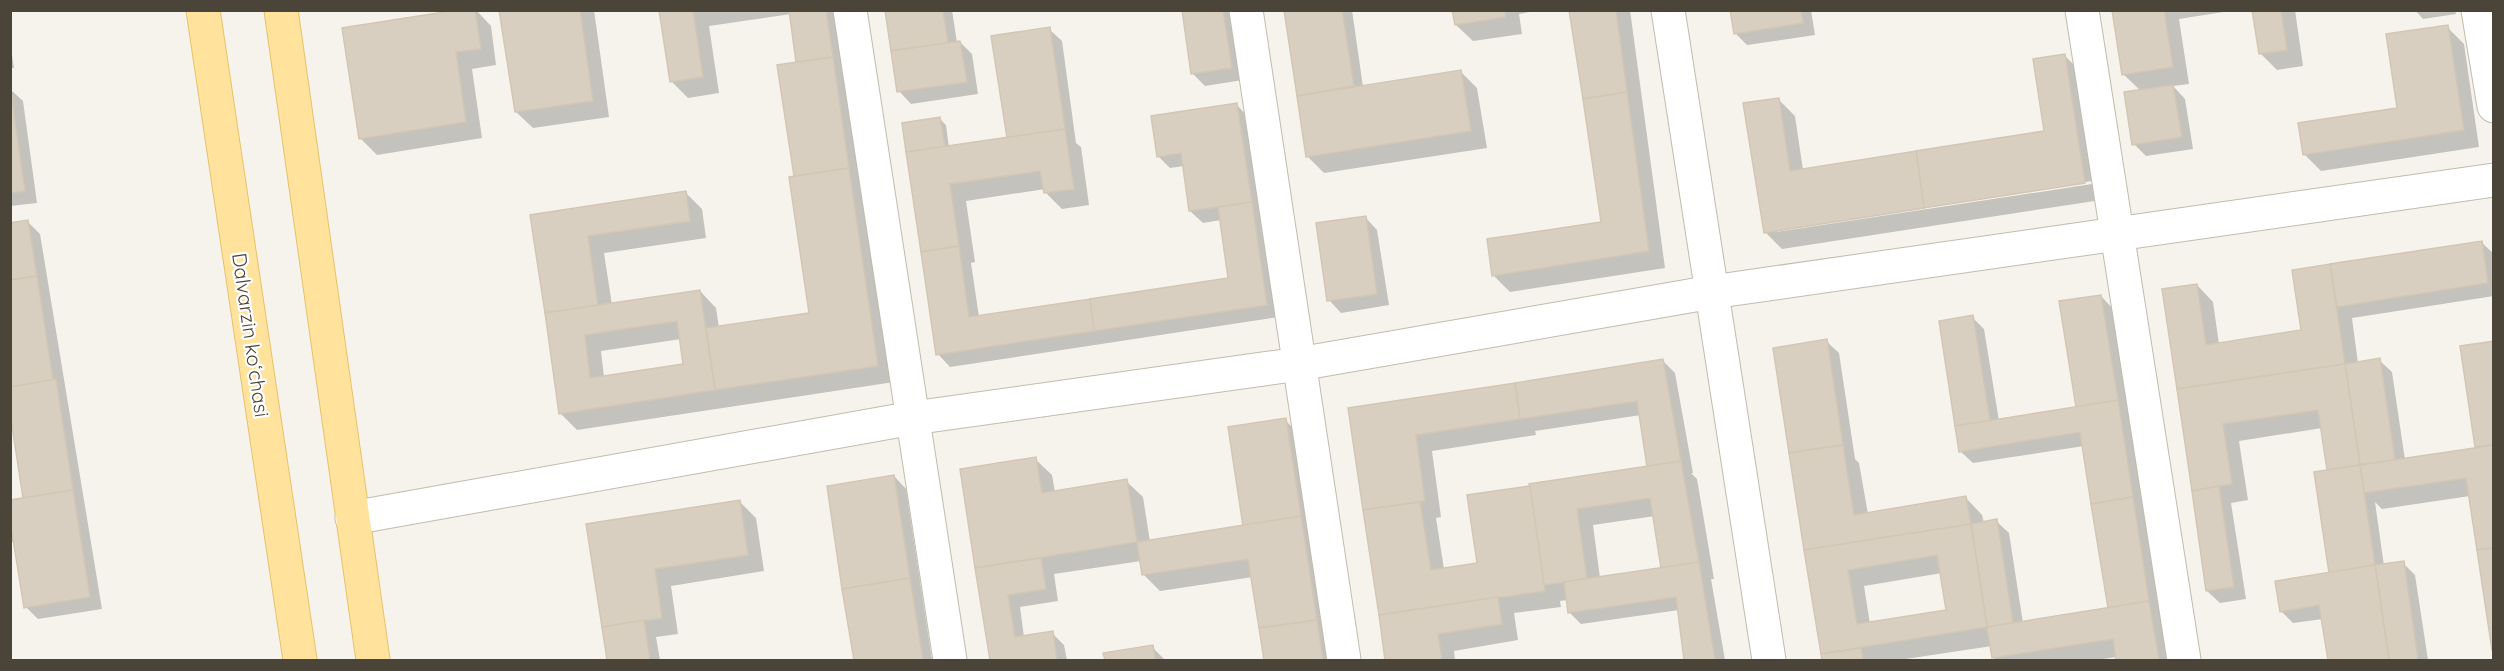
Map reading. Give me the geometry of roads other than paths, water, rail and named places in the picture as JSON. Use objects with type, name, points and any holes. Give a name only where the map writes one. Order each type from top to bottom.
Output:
[{"type":"main road","name":"Dalvarzin koʻchasi","points":[[203,10],[300,660]]},
{"type":"main road","points":[[281,10],[373,660]]},
{"type":"street","points":[[850,10],[950,660]]},
{"type":"street","points":[[1246,10],[1344,660]]},
{"type":"street","points":[[1668,10],[1769,660]]},
{"type":"street","points":[[2082,10],[2184,660]]},
{"type":"street","points":[[2478,10],[2493,106]]},
{"type":"street","points":[[352,518],[913,418],[1299,364],[1712,292],[2493,180]]}]
